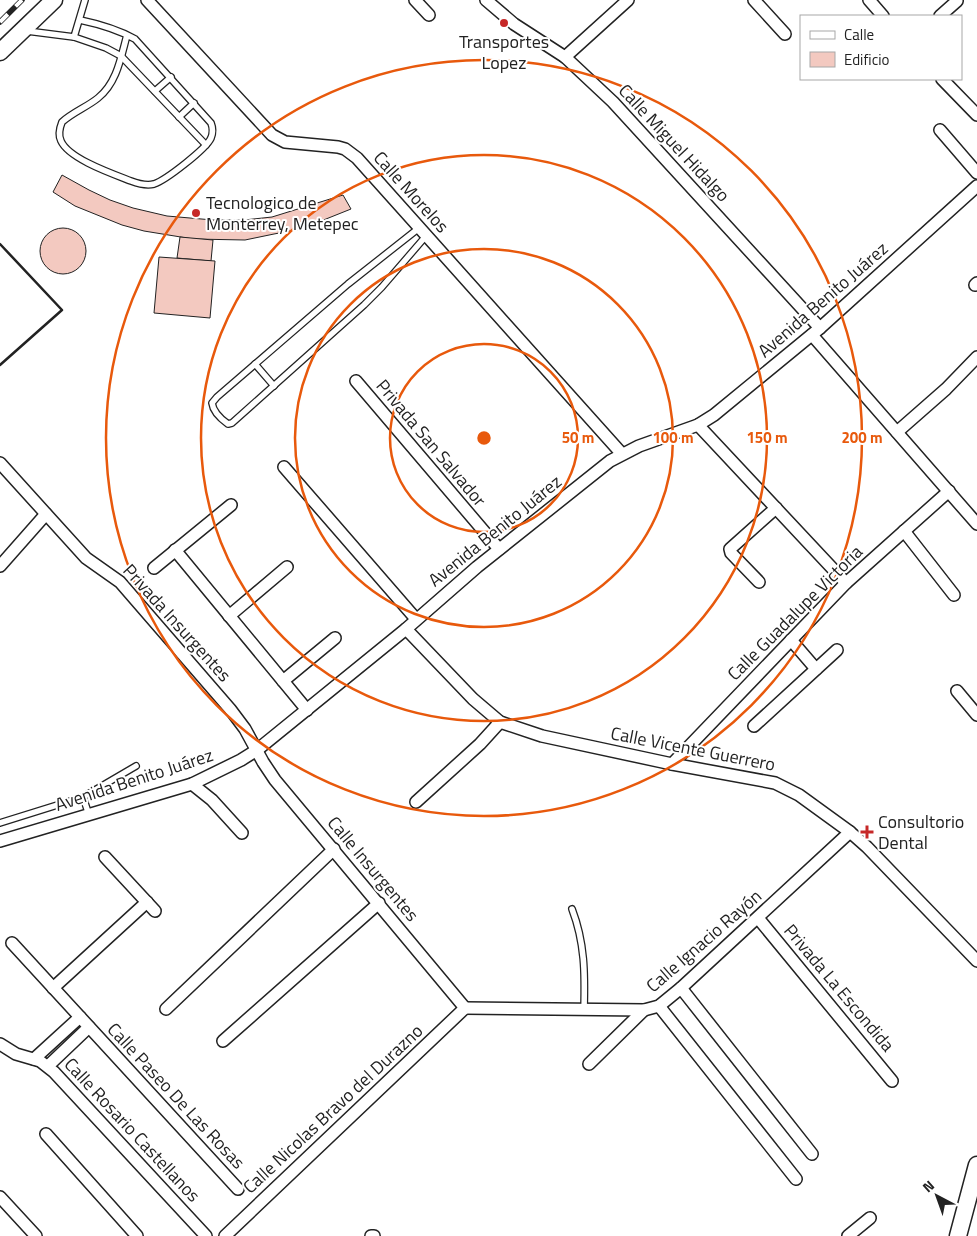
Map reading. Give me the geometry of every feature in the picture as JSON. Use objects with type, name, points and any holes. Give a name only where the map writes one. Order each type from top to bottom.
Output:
[{"type":"main road","points":[[0,52],[54,0]]},
{"type":"main road","points":[[958,1236],[977,1166]]},
{"type":"street","name":"Calle Morelos","points":[[147,0],[272,135],[285,142],[338,147],[352,153],[622,454]]},
{"type":"street","points":[[415,0],[429,16]]},
{"type":"street","name":"Calle Miguel Hidalgo","points":[[486,0],[514,24],[565,58],[613,102],[816,332],[897,432],[977,524]]},
{"type":"street","points":[[565,58],[628,0]]},
{"type":"street","points":[[754,0],[785,34]]},
{"type":"street","points":[[869,0],[882,15]]},
{"type":"street","points":[[941,15],[958,0]]},
{"type":"street","points":[[943,80],[977,115]]},
{"type":"street","points":[[940,130],[977,173]]},
{"type":"street","name":"Avenida Benito Juárez","points":[[0,841],[192,784],[228,768],[256,750],[598,470],[622,454],[698,425],[714,415],[816,332],[977,186]]},
{"type":"street","points":[[897,432],[946,389],[977,358]]},
{"type":"street","name":"Privada San Salvador","points":[[356,381],[499,550]]},
{"type":"street","points":[[698,425],[846,583]]},
{"type":"street","name":"Privada Insurgentes","points":[[0,463],[86,558],[120,582],[230,709],[245,729],[256,750]]},
{"type":"street","points":[[284,467],[416,619]]},
{"type":"street","name":"Calle Guadalupe Victoria","points":[[672,764],[846,583],[949,491]]},
{"type":"street","points":[[154,568],[231,506]]},
{"type":"street","points":[[759,582],[731,554],[730,549],[776,508]]},
{"type":"street","points":[[0,566],[46,514]]},
{"type":"street","points":[[904,531],[954,595]]},
{"type":"street","points":[[175,550],[307,710]]},
{"type":"street","points":[[229,616],[286,567]]},
{"type":"street","name":"Calle Vicente Guerrero","points":[[406,629],[473,699],[500,722],[542,736],[672,764],[757,779],[780,785],[799,795],[850,832],[886,865],[977,961]]},
{"type":"street","points":[[283,681],[335,638]]},
{"type":"street","points":[[791,640],[816,669]]},
{"type":"street","points":[[754,726],[837,650]]},
{"type":"street","points":[[957,691],[977,715]]},
{"type":"street","points":[[416,802],[480,744],[500,722]]},
{"type":"street","name":"Calle Insurgentes","points":[[256,750],[275,780],[465,1008]]},
{"type":"street","points":[[192,784],[212,800],[242,833]]},
{"type":"street","name":"Calle Ignacio Rayón","points":[[465,1008],[644,1010],[659,1006],[758,918],[850,832]]},
{"type":"street","points":[[166,1009],[334,849]]},
{"type":"street","points":[[105,857],[155,911]]},
{"type":"street","points":[[54,988],[147,902]]},
{"type":"street","points":[[224,1040],[379,903]]},
{"type":"street","name":"Privada La Escondida","points":[[758,918],[892,1081]]},
{"type":"street","name":"Calle Paseo De Las Rosas","points":[[12,943],[238,1189]]},
{"type":"street","points":[[681,988],[812,1154]]},
{"type":"street","points":[[659,1006],[796,1179]]},
{"type":"street","name":"Calle Nicolas Bravo del Durazno","points":[[228,1235],[465,1008]]},
{"type":"street","points":[[589,1064],[644,1010]]},
{"type":"street","points":[[34,1059],[80,1017]]},
{"type":"street","points":[[48,1066],[89,1027]]},
{"type":"street","name":"Calle Rosario Castellanos","points":[[0,1044],[16,1054],[34,1059],[48,1066],[206,1236]]},
{"type":"street","points":[[46,1134],[137,1236]]},
{"type":"street","points":[[0,1197],[36,1236]]},
{"type":"street","points":[[848,1236],[870,1218]]},
{"type":"lane","points":[[74,38],[85,0]]},
{"type":"lane","points":[[80,20],[126,34],[140,44],[206,116],[213,127],[211,139],[206,145],[168,177],[157,183],[145,185],[131,181],[80,158],[64,146],[60,137],[62,122],[104,93],[113,79],[126,34]]},
{"type":"lane","points":[[22,30],[74,38],[106,48],[121,56],[206,145]]},
{"type":"lane","points":[[155,91],[171,77]]},
{"type":"lane","points":[[179,116],[194,103]]},
{"type":"lane","points":[[422,232],[370,299],[232,423],[228,424],[222,420],[213,407],[214,400],[348,284],[422,232]]},
{"type":"lane","points":[[255,364],[274,386]]},
{"type":"lane","points":[[0,823],[83,797],[136,766]]},
{"type":"lane","points":[[83,797],[89,815]]},
{"type":"lane","points":[[572,909],[580,929],[583,947],[584,1010]]},
{"type":"building","points":[[62,175],[110,200],[167,216],[213,220],[244,220],[272,217],[343,195],[351,209],[301,229],[245,240],[193,239],[144,231],[122,225],[75,206],[53,192]]},
{"type":"building","points":[[58,228],[68,228],[82,238],[86,251],[82,264],[76,270],[68,274],[58,274],[44,264],[40,256],[40,246],[50,232]]},
{"type":"building","points":[[180,237],[213,240],[211,261],[177,258]]},
{"type":"building","points":[[159,257],[215,261],[210,318],[154,313]]},
{"type":"railway","points":[[0,22],[22,0]]},
{"type":"wall","points":[[0,244],[62,310],[0,365]]},
{"type":"place","name":"Transportes Lopez","points":[[504,23]]},
{"type":"place","name":"Tecnologico de Monterrey, Metepec","points":[[196,213]]},
{"type":"place","name":"Consultorio Dental","points":[[867,832]]}]
